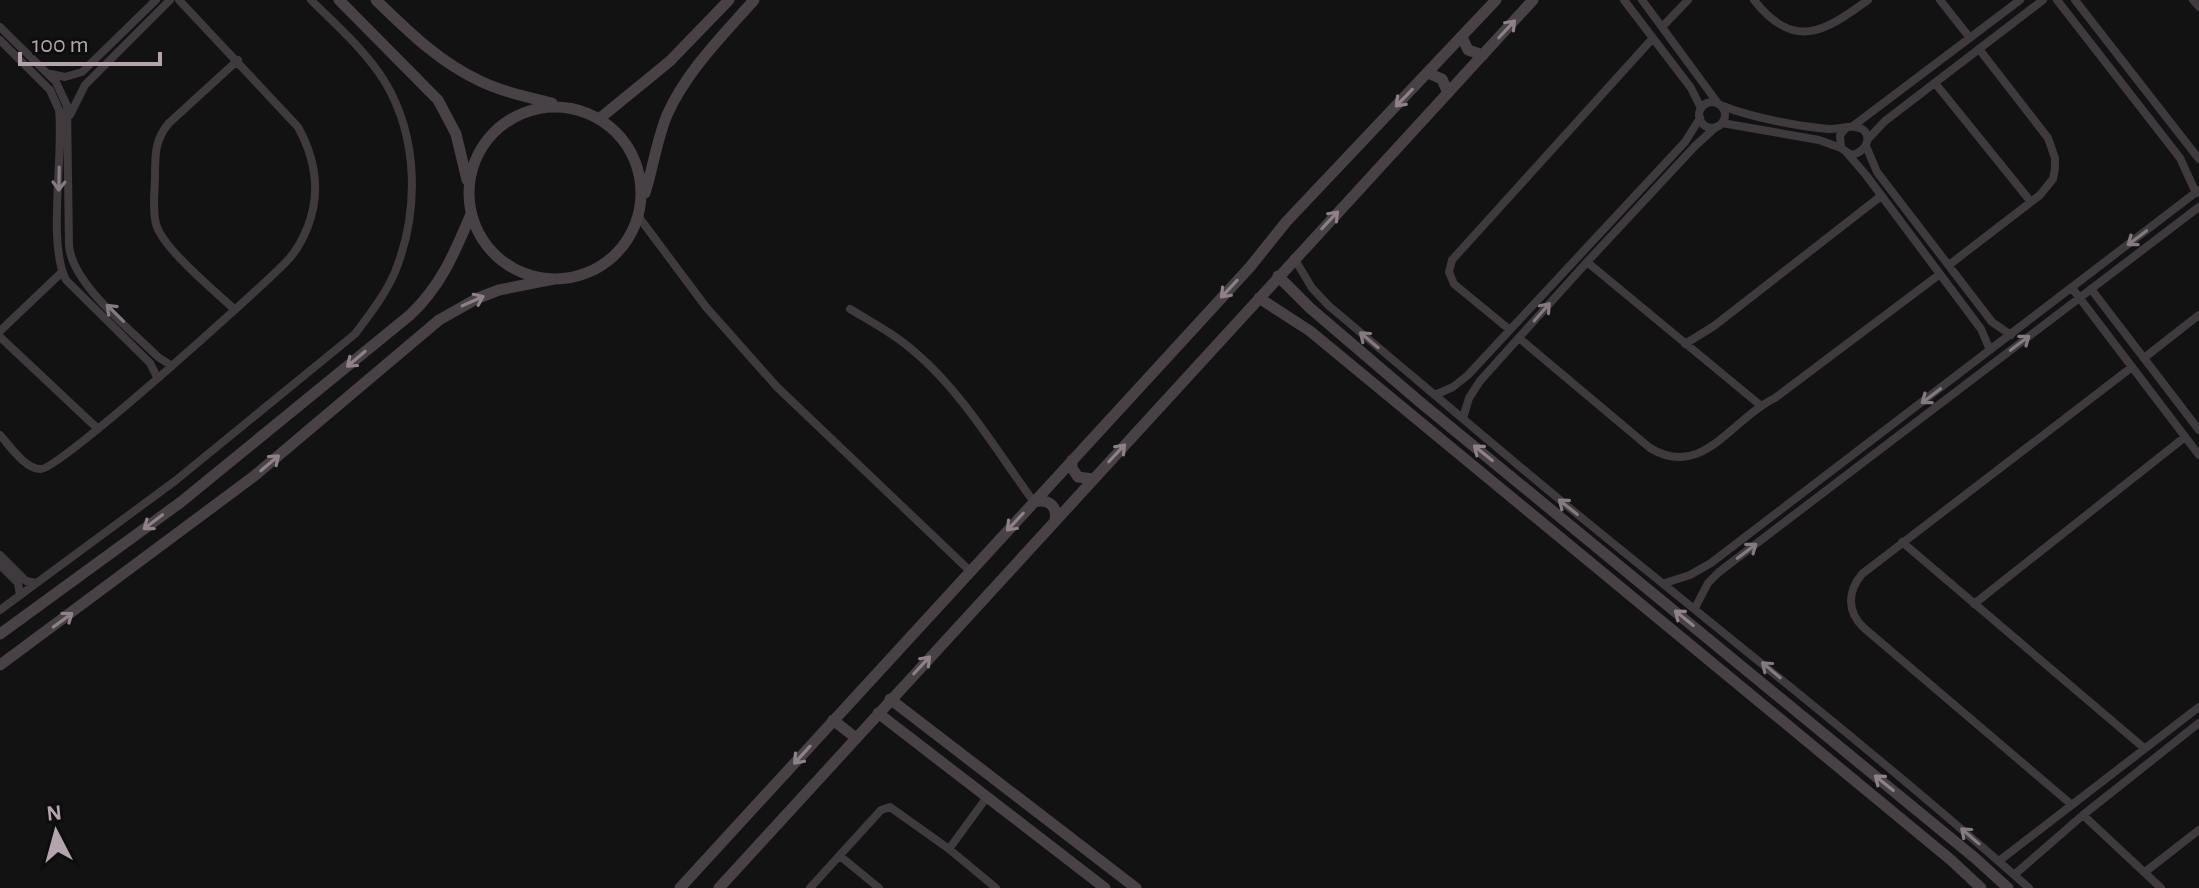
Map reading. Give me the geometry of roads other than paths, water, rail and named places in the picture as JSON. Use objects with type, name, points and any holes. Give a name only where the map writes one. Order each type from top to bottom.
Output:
[{"type":"street","points":[[48,72],[65,77],[82,72],[156,0]]},
{"type":"street","points":[[69,119],[85,85],[170,0]]},
{"type":"street","points":[[0,435],[31,466],[45,469],[98,429],[235,310],[286,262],[309,224],[315,191],[311,152],[298,127],[179,0]]},
{"type":"street","points":[[0,610],[175,481],[355,334],[378,303],[395,272],[409,227],[412,193],[409,145],[385,83],[357,46],[311,0]]},
{"type":"street","points":[[339,0],[438,100],[456,134],[471,214],[480,234],[501,260],[531,275],[554,279]]},
{"type":"street","points":[[376,0],[433,53],[456,69],[506,92],[599,119],[617,133],[631,151],[641,183],[639,211],[706,307],[777,387],[970,571]]},
{"type":"street","points":[[599,119],[670,61],[729,0]]},
{"type":"street","points":[[0,665],[232,494],[439,320],[478,298],[576,276],[606,262],[623,246],[639,211],[666,117],[677,96],[720,38],[754,0]]},
{"type":"street","points":[[681,888],[1250,267],[1286,222],[1496,0]]},
{"type":"street","points":[[719,888],[1533,0]]},
{"type":"street","points":[[1624,0],[1691,88],[1704,125],[1819,140],[1856,155],[1885,121],[2043,0]]},
{"type":"street","points":[[1463,418],[1474,389],[1587,262],[1726,115],[1642,0]]},
{"type":"street","points":[[1662,27],[1688,0]]},
{"type":"street","points":[[1754,0],[1767,17],[1779,25],[1806,33],[1834,25],[1868,0]]},
{"type":"street","points":[[1940,0],[1970,38]]},
{"type":"street","points":[[1990,350],[1981,329],[1844,151],[1840,135],[2020,0]]},
{"type":"street","points":[[1665,583],[1690,575],[1711,563],[2198,191],[2180,158],[2057,0]]},
{"type":"street","points":[[2075,0],[2199,159]]},
{"type":"street","points":[[2193,0],[2199,7]]},
{"type":"street","points":[[0,27],[48,72],[63,94],[69,119],[69,245],[72,265],[83,281],[158,357],[172,366]]},
{"type":"street","points":[[1462,37],[1468,50],[1483,55]]},
{"type":"street","points":[[1510,330],[1454,284],[1449,272],[1452,260],[1653,38]]},
{"type":"street","points":[[0,40],[50,90],[59,110],[58,261],[62,272],[66,280],[150,363],[157,377]]},
{"type":"street","points":[[1949,265],[2047,188],[2055,168],[2053,147],[1979,49]]},
{"type":"street","points":[[235,310],[163,240],[155,216],[155,190],[156,148],[160,135],[169,123],[238,60]]},
{"type":"street","points":[[2111,70],[2122,61]]},
{"type":"street","points":[[1428,73],[1442,79],[1448,93]]},
{"type":"street","points":[[1935,83],[2031,202]]},
{"type":"street","points":[[1435,395],[1453,387],[1468,375],[1685,142],[1706,103],[1821,128],[1861,129],[1877,172],[1992,322],[2011,335]]},
{"type":"street","points":[[469,191],[476,159],[495,131],[523,113],[545,107],[568,108]]},
{"type":"street","points":[[1685,344],[1714,326],[1881,196]]},
{"type":"street","points":[[1695,608],[1708,583],[1719,572],[2199,207]]},
{"type":"street","points":[[0,634],[181,502],[395,327],[435,288],[454,256],[471,214]]},
{"type":"street","points":[[1294,258],[1312,288],[1329,306],[2029,888]]},
{"type":"street","points":[[1587,262],[1760,405]]},
{"type":"street","points":[[0,331],[62,272]]},
{"type":"street","points":[[1519,338],[1650,448],[1672,458],[1684,458],[1706,451],[1760,405],[1775,398],[1940,274]]},
{"type":"street","points":[[1278,276],[1310,308],[1420,402],[2008,888]]},
{"type":"street","points":[[2072,288],[2199,455]]},
{"type":"street","points":[[2091,289],[2199,430]]},
{"type":"street","points":[[1259,298],[1310,331],[1981,888]]},
{"type":"street","points":[[850,309],[903,342],[934,370],[1034,502]]},
{"type":"street","points":[[2144,358],[2199,315]]},
{"type":"street","points":[[395,327],[409,345]]},
{"type":"street","points":[[0,337],[98,429]]},
{"type":"street","points":[[2072,805],[1858,622],[1851,606],[1852,588],[1856,580],[1902,542],[2132,367]]},
{"type":"street","points":[[1974,604],[2185,437]]},
{"type":"street","points":[[1072,460],[1073,471],[1078,477],[1093,479]]},
{"type":"street","points":[[1034,502],[1042,500],[1053,505],[1055,520]]},
{"type":"street","points":[[1902,542],[2144,748]]},
{"type":"street","points":[[0,555],[26,581],[36,583]]},
{"type":"street","points":[[0,565],[18,583],[20,595]]},
{"type":"street","points":[[1633,599],[1645,586]]},
{"type":"street","points":[[890,699],[1136,888]]},
{"type":"street","points":[[1999,861],[2199,707]]},
{"type":"street","points":[[878,713],[1105,888]]},
{"type":"street","points":[[833,720],[856,738]]},
{"type":"street","points":[[2014,875],[2083,815],[2199,723]]},
{"type":"street","points":[[949,849],[987,797]]},
{"type":"street","points":[[810,888],[881,810],[890,807],[949,849],[996,888]]},
{"type":"street","points":[[2083,815],[2161,888]]},
{"type":"street","points":[[2145,872],[2199,830]]},
{"type":"street","points":[[840,856],[879,888]]}]
